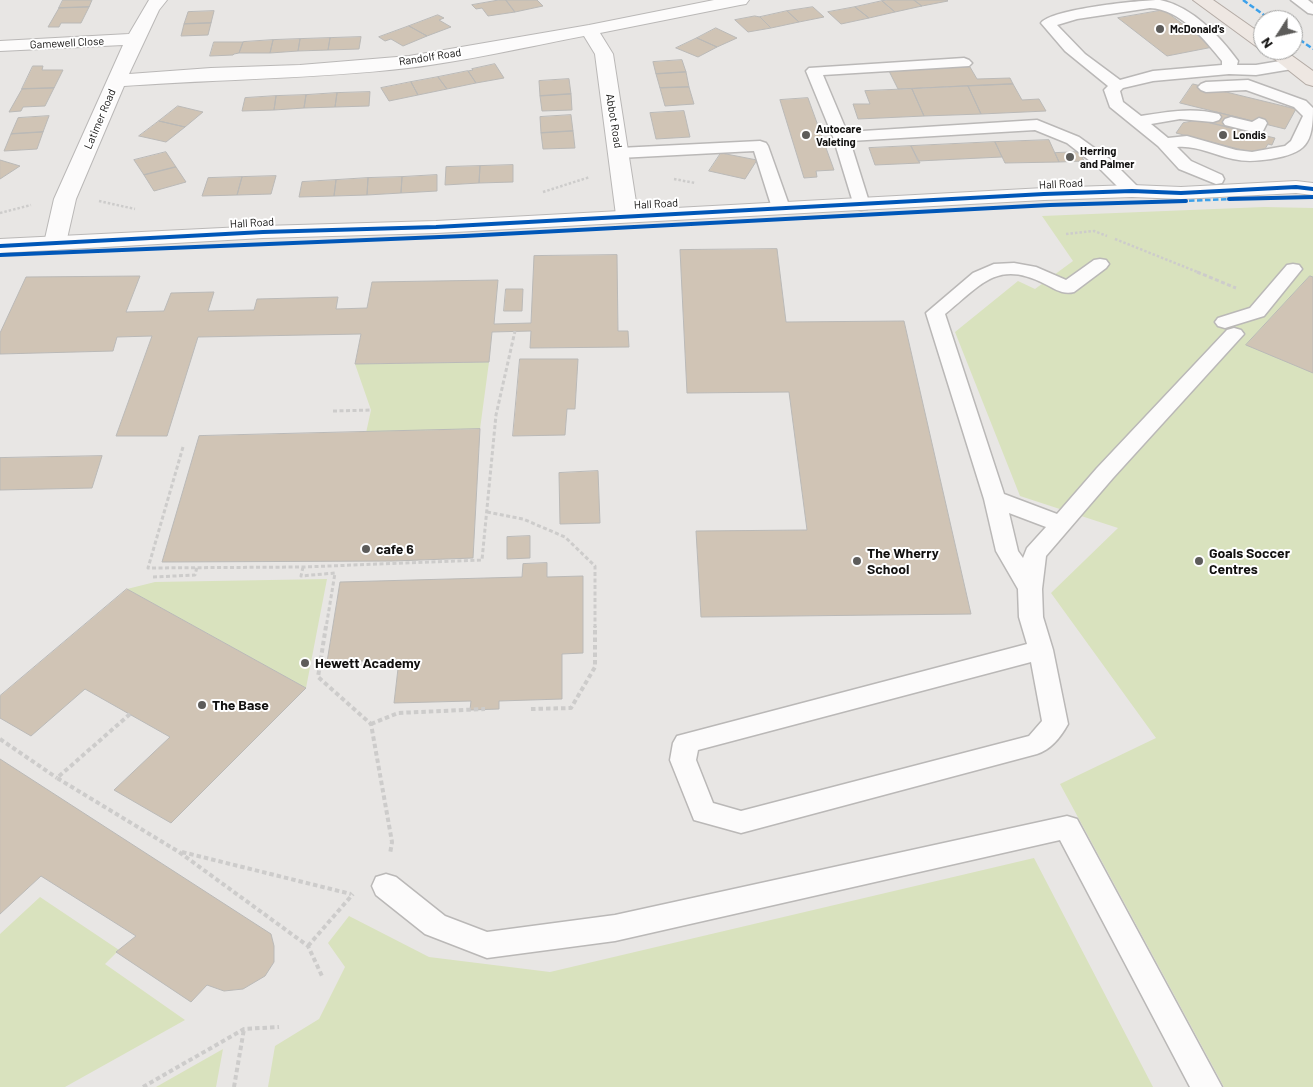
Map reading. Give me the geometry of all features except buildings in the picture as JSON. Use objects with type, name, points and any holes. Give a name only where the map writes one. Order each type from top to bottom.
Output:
[{"type":"highway","points":[[1202,0],[1253,36]]},
{"type":"highway","points":[[1228,0],[1253,18]]},
{"type":"highway","points":[[1296,60],[1313,80]]},
{"type":"street","name":"Latimer Road","points":[[55,243],[65,199],[135,39],[151,8],[158,0]]},
{"type":"street","name":"Randolf Road","points":[[116,81],[211,74],[300,71],[409,62],[589,30],[740,0]]},
{"type":"street","name":"Abbot Road","points":[[589,30],[604,54],[627,216]]},
{"type":"street","name":"Gamewell Close","points":[[0,46],[135,39]]},
{"type":"street","name":"Hall Road","points":[[1132,190],[1174,182],[1313,173]]},
{"type":"street","name":"Hall Road","points":[[0,246],[263,232],[436,227],[1132,190],[1181,193],[1296,188],[1313,189]]},
{"type":"lane","points":[[1298,0],[1313,10]]},
{"type":"lane","points":[[1118,85],[1109,80],[1056,35],[1065,26],[1101,18],[1110,10],[1147,4],[1163,5],[1184,16],[1220,48],[1230,62],[1229,68]]},
{"type":"lane","points":[[1248,87],[1285,60]]},
{"type":"lane","points":[[861,205],[841,138],[814,71],[964,63]]},
{"type":"lane","points":[[1216,179],[1185,165],[1164,143],[1116,104],[1112,90],[1118,85],[1153,76],[1229,68]]},
{"type":"lane","points":[[1229,68],[1248,87],[1277,104]]},
{"type":"lane","points":[[1164,143],[1186,141],[1235,155],[1252,157],[1290,150],[1298,142],[1311,115],[1300,104],[1248,87],[1212,88]]},
{"type":"lane","points":[[1137,122],[1199,113]]},
{"type":"lane","points":[[1232,122],[1263,126]]},
{"type":"lane","points":[[841,138],[1037,125],[1073,140],[1106,164],[1132,190]]},
{"type":"lane","points":[[619,153],[760,146],[782,208]]},
{"type":"lane","points":[[1030,589],[1007,551],[995,499],[935,313],[980,277],[994,269],[1014,268],[1036,272],[1067,288],[1100,264]]},
{"type":"lane","points":[[1041,650],[686,743],[683,760],[703,812],[741,822],[1037,744],[1055,724],[1041,650],[1031,617],[1030,589],[1035,554],[1230,328],[1257,312],[1293,269]]},
{"type":"lane","points":[[995,499],[1061,524]]},
{"type":"lane","points":[[386,886],[435,925],[488,945],[615,928],[1067,827],[1206,1087]]},
{"type":"path","points":[[1066,234],[1094,231],[1266,301]]},
{"type":"path","points":[[183,447],[148,568],[303,567],[482,560],[496,416],[515,332]]},
{"type":"path","points":[[333,411],[371,410]]},
{"type":"path","points":[[487,512],[523,519],[565,537],[595,566],[595,667],[571,708],[531,709]]},
{"type":"path","points":[[153,577],[195,575],[197,567]]},
{"type":"path","points":[[179,852],[351,894],[386,886],[392,842],[371,724],[318,677],[334,573],[301,576],[303,567]]},
{"type":"path","points":[[371,724],[398,714],[485,709]]},
{"type":"path","points":[[57,778],[130,714]]},
{"type":"path","points":[[0,738],[57,778],[179,852],[308,946],[322,976]]},
{"type":"path","points":[[308,946],[351,894]]},
{"type":"path","points":[[143,1087],[244,1030],[279,1026]]},
{"type":"path","points":[[234,1087],[244,1030]]},
{"type":"green space","name":"Goals Soccer Centres","points":[[1264,207],[1313,208],[1313,1087],[1224,1087],[1060,784],[1156,738],[1051,593],[1118,528],[1020,496],[955,332],[1018,281],[1035,289],[1073,261],[1042,216]]},
{"type":"green space","points":[[489,362],[480,429],[366,433],[371,410],[355,364]]},
{"type":"green space","points":[[327,579],[306,688],[127,589],[155,582]]},
{"type":"green space","points":[[1034,858],[1153,1087],[268,1087],[275,1046],[319,1019],[345,967],[328,943],[349,916],[429,957],[550,972]]},
{"type":"green space","points":[[40,897],[119,950],[105,964],[185,1020],[65,1087],[0,1087],[0,934]]},
{"type":"green space","points":[[223,1049],[216,1087],[156,1087]]},
{"type":"marked path","points":[[1243,0],[1257,10]]},
{"type":"marked path","points":[[1303,42],[1313,49]]},
{"type":"marked path","points":[[1181,201],[1234,199]]},
{"type":"cycle path","points":[[0,246],[263,232],[436,227],[1044,194],[1132,191],[1181,193],[1296,187],[1313,189]]},
{"type":"cycle path","points":[[1229,199],[1313,197]]},
{"type":"cycle path","points":[[0,255],[464,236],[1050,205],[1186,201]]},
{"type":"place","name":"McDonald's","points":[[1160,29]]},
{"type":"place","name":"Autocare Valeting","points":[[806,135]]},
{"type":"place","name":"Londis","points":[[1223,135]]},
{"type":"place","name":"Herring and Palmer","points":[[1070,157]]},
{"type":"place","name":"cafe 6","points":[[366,549]]},
{"type":"place","name":"The Wherry School","points":[[857,561]]},
{"type":"place","name":"Goals Soccer Centres","points":[[1199,561]]},
{"type":"place","name":"Hewett Academy","points":[[305,663]]},
{"type":"place","name":"The Base","points":[[202,705]]}]
